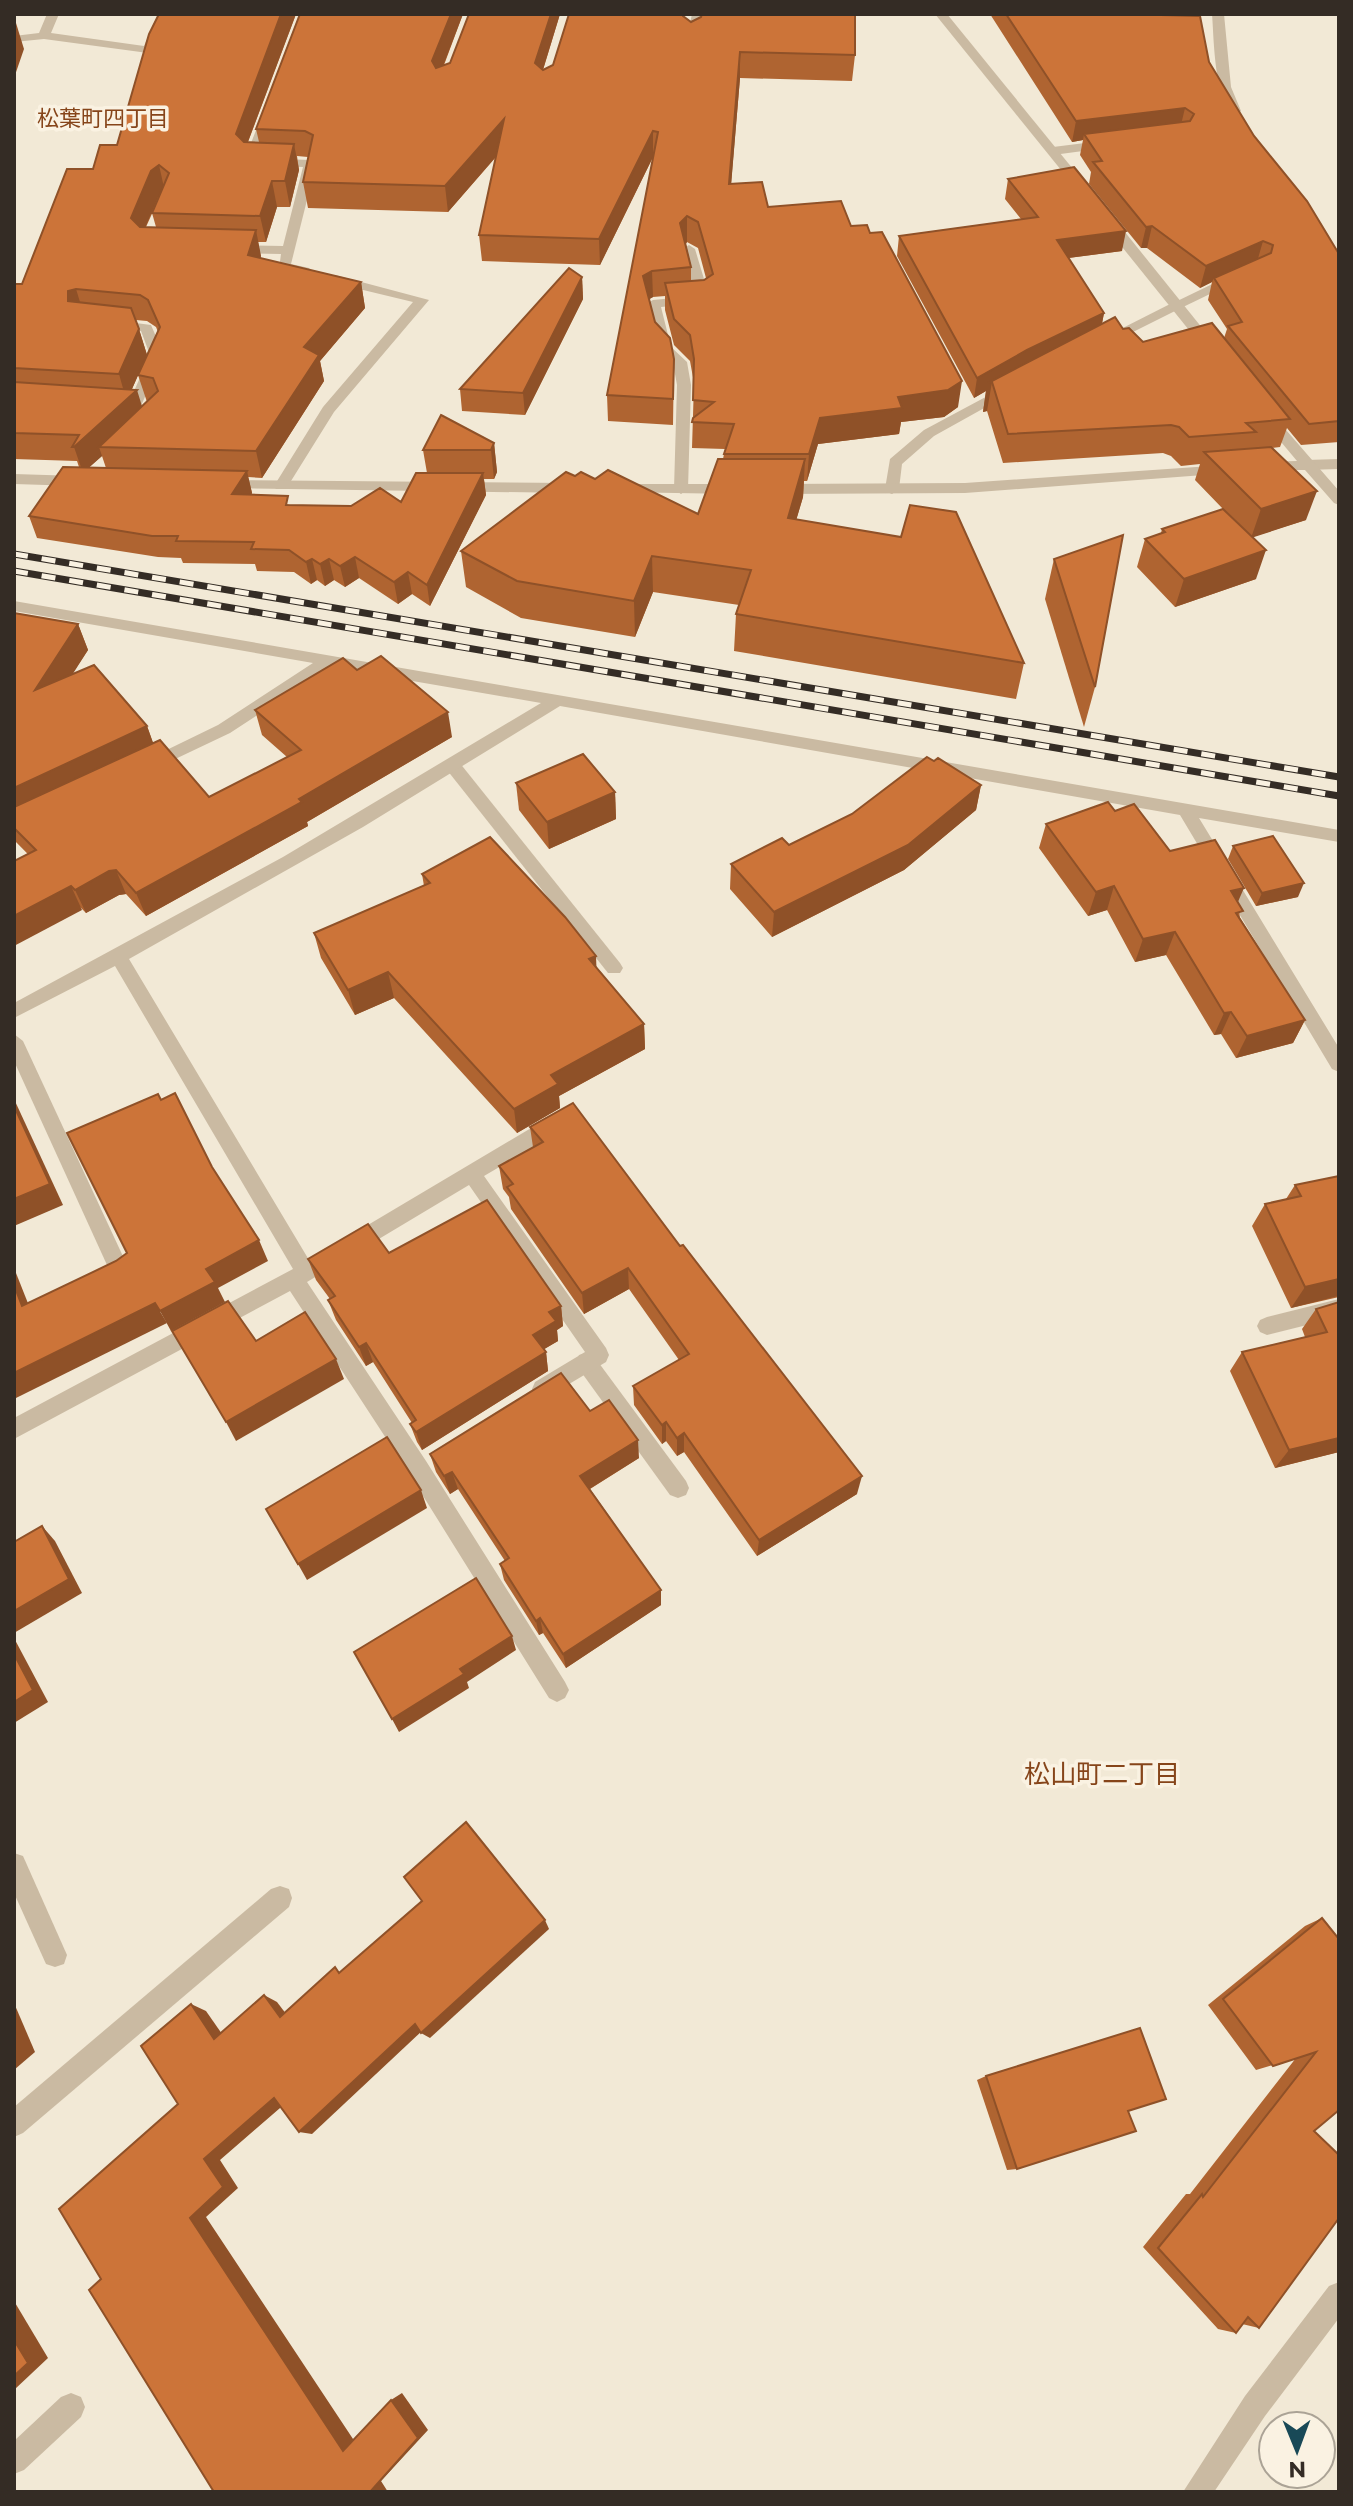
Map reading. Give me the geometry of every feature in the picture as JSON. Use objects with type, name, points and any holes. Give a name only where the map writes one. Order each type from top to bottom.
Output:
[{"type":"street","points":[[44,36],[53,14]]},
{"type":"street","points":[[14,39],[44,36],[148,50],[164,14]]},
{"type":"street","points":[[692,42],[698,14]]},
{"type":"street","points":[[941,14],[1091,198]]},
{"type":"street","points":[[1218,14],[1225,87],[1242,122]]},
{"type":"street","points":[[272,102],[250,161],[310,164],[284,266],[422,300],[328,410],[281,486]]},
{"type":"street","points":[[1053,151],[1123,143]]},
{"type":"street","points":[[1100,210],[1216,355]]},
{"type":"street","points":[[225,248],[286,250]]},
{"type":"street","points":[[681,489],[684,385],[680,362],[665,348],[653,304],[703,299],[689,249]]},
{"type":"street","points":[[1094,345],[1244,275]]},
{"type":"street","points":[[99,323],[146,328],[157,355],[127,406],[153,409]]},
{"type":"street","points":[[892,489],[895,462],[929,433],[966,404],[1015,385]]},
{"type":"street","points":[[1256,404],[1339,500]]},
{"type":"street","points":[[206,484],[596,489],[965,488],[1339,464]]},
{"type":"street","points":[[14,479],[87,481]]},
{"type":"street","points":[[14,606],[1339,836]]},
{"type":"street","points":[[130,775],[224,729],[330,660]]},
{"type":"street","points":[[14,1011],[119,957],[453,766],[557,701]]},
{"type":"street","points":[[453,766],[614,968]]},
{"type":"street","points":[[1186,810],[1339,1064]]},
{"type":"street","points":[[119,957],[300,1275],[425,1464],[557,1690]]},
{"type":"street","points":[[14,1041],[117,1265]]},
{"type":"street","points":[[14,1429],[300,1275],[576,1112]]},
{"type":"street","points":[[472,1174],[599,1355],[521,1403]]},
{"type":"street","points":[[1267,1326],[1339,1308]]},
{"type":"street","points":[[586,1362],[678,1488]]},
{"type":"street","points":[[14,1865],[55,1955]]},
{"type":"street","points":[[14,2124],[280,1898]]},
{"type":"street","points":[[1197,2492],[1255,2406],[1339,2296]]},
{"type":"street","points":[[14,2460],[71,2407]]},
{"type":"building","points":[[159,14],[281,14],[236,134],[244,142],[294,144],[285,181],[272,181],[260,216],[152,213],[169,173],[159,165],[151,171],[131,218],[140,227],[256,230],[248,255],[361,282],[304,347],[319,355],[256,451],[99,447],[158,391],[153,378],[138,375],[160,327],[148,300],[140,295],[76,289],[68,291],[68,301],[131,308],[139,329],[119,374],[14,368],[14,284],[22,284],[67,169],[93,169],[100,145],[117,145],[149,34]]},
{"type":"building","points":[[300,14],[451,14],[432,61],[436,68],[450,63],[469,14],[551,14],[535,63],[543,70],[553,65],[569,14],[683,14],[691,22],[702,14],[855,14],[855,55],[740,52],[729,184],[762,182],[768,207],[841,201],[851,226],[867,225],[870,233],[882,232],[962,381],[948,390],[898,397],[902,408],[820,418],[809,454],[724,454],[734,424],[692,422],[714,402],[693,400],[694,359],[690,335],[674,319],[665,283],[704,280],[713,274],[698,222],[687,216],[680,223],[691,267],[652,271],[643,276],[655,322],[670,338],[674,359],[673,399],[607,395],[658,132],[653,131],[599,239],[479,235],[504,119],[445,186],[303,182],[313,135],[305,131],[256,129]]},
{"type":"building","points":[[1006,14],[1200,16],[1209,62],[1254,136],[1307,201],[1339,254],[1339,421],[1309,424],[1228,326],[1242,322],[1214,278],[1271,253],[1273,245],[1263,241],[1206,266],[1152,226],[1146,227],[1093,162],[1102,161],[1084,134],[1190,121],[1194,114],[1185,108],[1076,121]]},
{"type":"building","points":[[1074,167],[1126,231],[1057,240],[1104,313],[977,378],[899,236],[1038,217],[1008,179]]},
{"type":"building","points":[[569,268],[582,277],[523,393],[460,389]]},
{"type":"building","points":[[1115,317],[1123,329],[1129,328],[1143,342],[1212,323],[1290,419],[1246,423],[1256,432],[1189,437],[1179,427],[1171,425],[1008,434],[992,382],[988,383]]},
{"type":"building","points":[[14,382],[137,390],[72,447],[79,435],[14,433]]},
{"type":"building","points":[[441,415],[494,443],[491,450],[423,450]]},
{"type":"building","points":[[1271,447],[1317,491],[1261,509],[1204,452]]},
{"type":"building","points":[[718,459],[805,459],[788,518],[901,537],[910,505],[956,512],[1024,663],[736,614],[751,570],[652,556],[634,601],[517,581],[461,551],[566,472],[575,476],[581,472],[595,479],[608,470],[698,514]]},
{"type":"building","points":[[63,467],[247,471],[232,494],[288,496],[286,505],[351,506],[380,488],[401,502],[416,473],[483,473],[427,585],[408,572],[394,582],[355,557],[340,566],[329,559],[320,564],[312,559],[306,562],[289,550],[251,549],[254,542],[176,541],[178,536],[152,536],[29,516]]},
{"type":"building","points":[[1223,509],[1266,550],[1184,579],[1145,539],[1165,532],[1162,529]]},
{"type":"building","points":[[1123,535],[1095,687],[1054,559]]},
{"type":"building","points":[[14,613],[78,624],[35,690],[94,665],[147,726],[14,788]]},
{"type":"building","points":[[381,656],[448,712],[299,799],[302,802],[136,893],[116,870],[109,871],[75,890],[71,886],[14,916],[14,861],[36,850],[14,828],[14,807],[160,740],[209,797],[301,750],[255,710],[343,658],[357,670]]},
{"type":"building","points":[[583,754],[615,792],[547,822],[516,783]]},
{"type":"building","points":[[927,757],[934,761],[938,758],[981,785],[908,845],[774,912],[731,864],[782,838],[789,845],[852,814]]},
{"type":"building","points":[[1108,802],[1115,811],[1134,804],[1170,851],[1215,840],[1244,888],[1231,891],[1243,911],[1236,913],[1305,1020],[1247,1036],[1231,1012],[1224,1013],[1175,932],[1143,939],[1114,886],[1096,892],[1046,824]]},
{"type":"building","points":[[1273,836],[1304,883],[1262,893],[1233,846]]},
{"type":"building","points":[[490,837],[565,917],[596,956],[589,959],[644,1024],[551,1075],[558,1084],[514,1109],[388,972],[348,990],[314,933],[430,883],[422,874]]},
{"type":"building","points":[[175,1093],[212,1167],[259,1240],[206,1269],[215,1282],[160,1311],[155,1303],[14,1373],[14,1285],[22,1306],[127,1253],[67,1133],[158,1094],[161,1100]]},
{"type":"building","points":[[573,1103],[680,1246],[683,1245],[862,1476],[759,1540],[684,1433],[677,1438],[666,1422],[662,1425],[633,1386],[689,1354],[628,1268],[582,1293],[507,1187],[513,1184],[499,1166],[543,1142],[530,1127]]},
{"type":"building","points":[[14,1106],[50,1184],[14,1199]]},
{"type":"building","points":[[1339,1176],[1339,1279],[1305,1287],[1265,1204],[1301,1196],[1295,1185]]},
{"type":"building","points":[[487,1200],[561,1306],[549,1312],[556,1321],[533,1335],[546,1352],[416,1432],[410,1424],[416,1420],[366,1343],[359,1347],[328,1300],[335,1296],[308,1259],[368,1224],[389,1253]]},
{"type":"building","points":[[228,1301],[256,1341],[305,1312],[336,1359],[226,1422],[172,1331]]},
{"type":"building","points":[[1339,1302],[1339,1438],[1289,1450],[1242,1352],[1327,1332],[1316,1309]]},
{"type":"building","points":[[561,1373],[590,1411],[609,1400],[638,1440],[580,1476],[661,1590],[563,1654],[540,1618],[536,1621],[500,1564],[509,1558],[452,1472],[444,1476],[430,1454]]},
{"type":"building","points":[[387,1437],[421,1490],[298,1564],[266,1509]]},
{"type":"building","points":[[42,1526],[69,1579],[14,1611],[14,1542]]},
{"type":"building","points":[[476,1578],[512,1636],[460,1669],[464,1674],[392,1719],[354,1652]]},
{"type":"building","points":[[14,1654],[33,1690],[14,1702]]},
{"type":"building","points":[[466,1822],[545,1920],[421,2033],[415,2024],[299,2132],[274,2098],[204,2159],[223,2187],[190,2218],[343,2451],[391,2400],[418,2438],[370,2492],[214,2492],[89,2290],[101,2279],[59,2209],[178,2104],[141,2046],[191,2004],[214,2039],[264,1995],[280,2017],[335,1967],[339,1973],[422,1901],[404,1877]]},
{"type":"building","points":[[1322,1918],[1339,1939],[1339,2110],[1314,2131],[1339,2155],[1339,2218],[1259,2328],[1248,2317],[1236,2333],[1158,2248],[1202,2194],[1203,2197],[1316,2052],[1273,2066],[1223,1999]]},
{"type":"building","points":[[1140,2028],[1166,2099],[1128,2111],[1136,2131],[1017,2169],[986,2076]]},
{"type":"building","points":[[14,2340],[28,2363],[14,2376]]},
{"type":"railway","points":[[14,554],[1339,777]]},
{"type":"railway","points":[[14,571],[1339,796]]},
{"type":"district","name":"松葉町四丁目","points":[[103,118]]},
{"type":"district","name":"松山町二丁目","points":[[1102,1774]]}]
